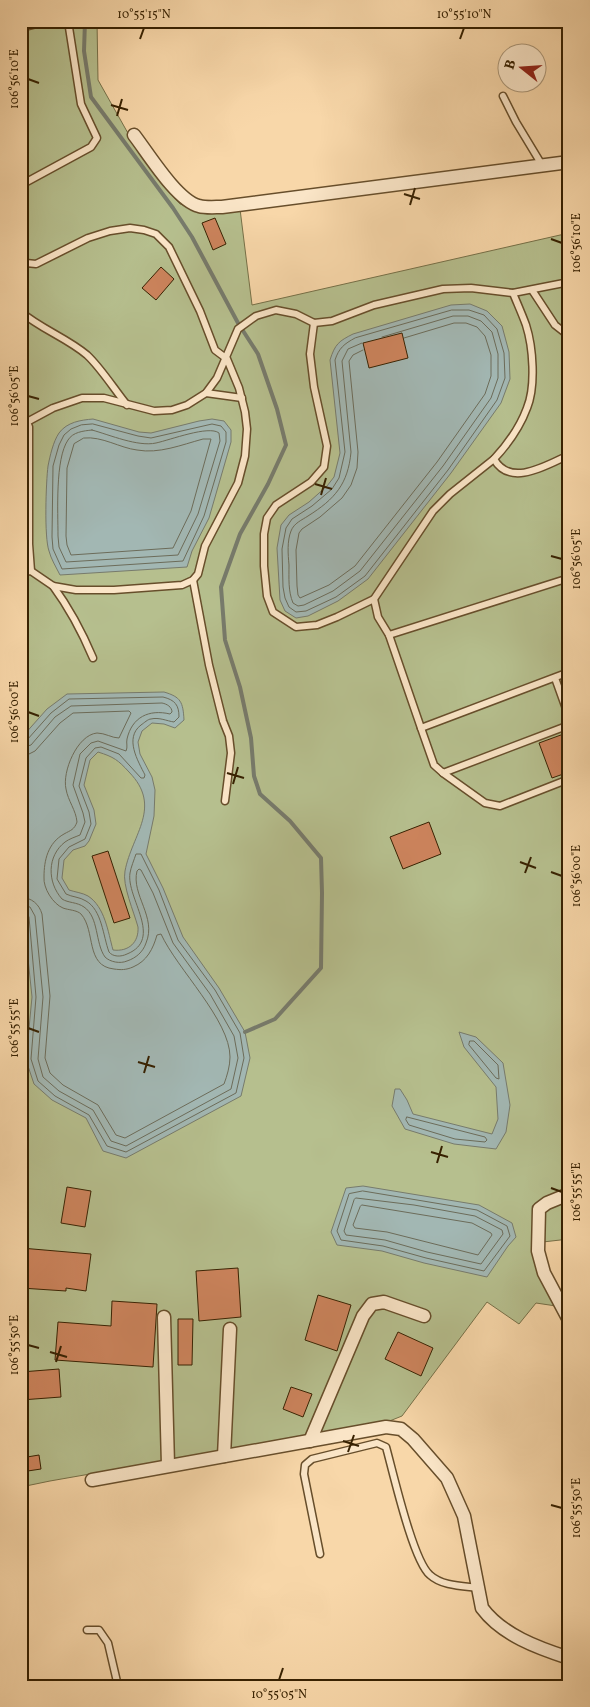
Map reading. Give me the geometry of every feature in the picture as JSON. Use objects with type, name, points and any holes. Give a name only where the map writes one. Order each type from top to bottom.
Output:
[{"type":"street","points":[[134,134],[182,198],[198,206],[208,207],[222,207],[569,162]]},
{"type":"street","points":[[569,1194],[546,1203],[539,1210],[538,1251],[544,1273],[569,1320]]},
{"type":"street","points":[[310,1440],[363,1316],[372,1304],[384,1302],[424,1316]]},
{"type":"street","points":[[164,1317],[168,1465]]},
{"type":"street","points":[[224,1456],[230,1329]]},
{"type":"street","points":[[92,1480],[386,1427],[401,1429],[413,1439],[447,1478],[464,1516],[482,1608],[489,1618],[538,1648],[569,1658]]},
{"type":"lane","points":[[21,28],[48,21]]},
{"type":"lane","points":[[21,185],[91,147],[98,138],[81,104],[68,21]]},
{"type":"lane","points":[[503,96],[542,165]]},
{"type":"lane","points":[[21,259],[26,263],[36,264],[88,238],[110,231],[130,228],[156,234],[169,247],[200,311],[215,350],[226,360],[239,388],[247,429],[245,456],[238,483],[205,546],[198,574],[193,580],[182,585],[114,590],[76,590],[54,586]]},
{"type":"lane","points":[[27,422],[53,408],[82,398],[104,398],[154,410],[172,410],[187,405],[206,393],[217,378],[238,329],[256,316],[276,310],[296,314],[314,323],[332,321],[374,305],[443,289],[471,288],[513,293],[569,282]]},
{"type":"lane","points":[[532,290],[555,325],[569,336]]},
{"type":"lane","points":[[314,323],[310,354],[314,387],[327,446],[324,467],[311,482],[276,505],[267,518],[264,534],[267,596],[272,612],[296,627],[317,625],[374,599],[433,511],[450,494],[494,459],[507,445],[528,407],[532,387],[533,361],[527,326],[513,293]]},
{"type":"lane","points":[[21,312],[34,323],[64,339],[88,356],[126,404]]},
{"type":"lane","points":[[206,393],[242,398]]},
{"type":"lane","points":[[21,408],[29,427],[29,544],[31,571]]},
{"type":"lane","points":[[494,459],[498,466],[506,471],[519,474],[543,467],[569,456]]},
{"type":"lane","points":[[21,572],[31,571],[54,586],[81,629],[93,658]]},
{"type":"lane","points":[[389,635],[569,578]]},
{"type":"lane","points":[[193,580],[209,665],[223,721],[229,736],[231,753],[225,801]]},
{"type":"lane","points":[[374,599],[378,617],[389,635],[434,765],[485,803],[500,806],[569,779]]},
{"type":"lane","points":[[421,728],[569,672]]},
{"type":"lane","points":[[555,678],[569,717]]},
{"type":"lane","points":[[443,773],[564,728],[569,724]]},
{"type":"lane","points":[[320,1554],[304,1474],[305,1466],[312,1459],[377,1443],[386,1447],[417,1556],[430,1575],[449,1584],[478,1588]]},
{"type":"lane","points":[[87,1630],[99,1630],[108,1643],[118,1686]]},
{"type":"green space","points":[[21,21],[97,21],[98,80],[129,135],[165,188],[180,204],[201,211],[240,209],[252,305],[569,233],[569,1239],[534,1243],[556,1306],[536,1303],[519,1324],[487,1302],[402,1416],[387,1422],[21,1487]]},
{"type":"water","points":[[470,304],[487,311],[502,326],[509,352],[510,379],[501,403],[451,473],[368,579],[338,601],[308,616],[296,618],[285,611],[280,600],[277,548],[281,525],[289,515],[309,502],[334,477],[340,453],[330,360],[334,350],[341,341],[353,334],[451,305]]},
{"type":"water","points":[[93,419],[139,432],[151,433],[212,419],[224,421],[231,430],[231,442],[209,518],[192,551],[187,567],[60,575],[50,554],[46,534],[46,496],[49,462],[55,441],[62,429],[74,422]]},
{"type":"water","points":[[164,692],[178,698],[180,701],[184,720],[175,728],[164,724],[152,723],[142,731],[138,742],[140,754],[152,777],[155,790],[154,816],[146,854],[163,888],[183,937],[219,988],[245,1032],[250,1058],[241,1096],[126,1158],[103,1151],[86,1118],[52,1100],[34,1084],[26,1060],[32,997],[21,891],[21,741],[23,736],[47,709],[67,694]],"holes":[[[98,752],[115,759],[122,765],[139,785],[144,797],[145,809],[125,871],[125,884],[138,932],[132,945],[119,950],[113,950],[105,920],[94,901],[88,896],[69,890],[62,878],[64,860],[73,850],[85,846],[96,824],[94,810],[84,785],[90,760]]]},
{"type":"water","points":[[459,1032],[476,1037],[503,1063],[510,1105],[506,1132],[496,1149],[454,1144],[405,1129],[392,1106],[395,1089],[400,1089],[413,1114],[492,1134],[498,1119],[496,1087],[464,1047]]},
{"type":"water","points":[[363,1186],[479,1205],[512,1223],[516,1237],[487,1277],[424,1263],[382,1251],[337,1245],[331,1232],[346,1188]]},
{"type":"building","points":[[215,218],[226,244],[213,250],[202,223]]},
{"type":"building","points":[[161,267],[174,279],[156,300],[142,288]]},
{"type":"building","points":[[402,333],[408,358],[369,368],[363,343]]},
{"type":"building","points":[[569,732],[569,772],[552,778],[539,743]]},
{"type":"building","points":[[429,822],[441,854],[403,869],[390,837]]},
{"type":"building","points":[[108,851],[130,918],[114,923],[92,856]]},
{"type":"building","points":[[67,1187],[91,1191],[85,1227],[61,1223]]},
{"type":"building","points":[[21,1248],[91,1254],[86,1291],[66,1288],[66,1291],[21,1288]]},
{"type":"building","points":[[238,1268],[241,1317],[199,1321],[196,1271]]},
{"type":"building","points":[[318,1295],[351,1305],[337,1351],[305,1340]]},
{"type":"building","points":[[112,1301],[157,1304],[153,1367],[55,1360],[58,1322],[111,1326]]},
{"type":"building","points":[[178,1319],[193,1319],[192,1365],[178,1365]]},
{"type":"building","points":[[398,1332],[433,1348],[421,1376],[385,1359]]},
{"type":"building","points":[[59,1369],[61,1397],[21,1400],[21,1372]]},
{"type":"building","points":[[291,1387],[312,1394],[303,1417],[283,1409]]},
{"type":"building","points":[[39,1455],[41,1469],[21,1472],[21,1458]]},
{"type":"waterway","points":[[85,21],[84,51],[91,97],[173,208],[192,237],[238,323],[258,354],[277,409],[286,445],[268,484],[240,534],[221,587],[225,640],[240,687],[251,738],[254,776],[260,794],[290,821],[321,858],[321,968],[275,1019],[245,1032]]}]
